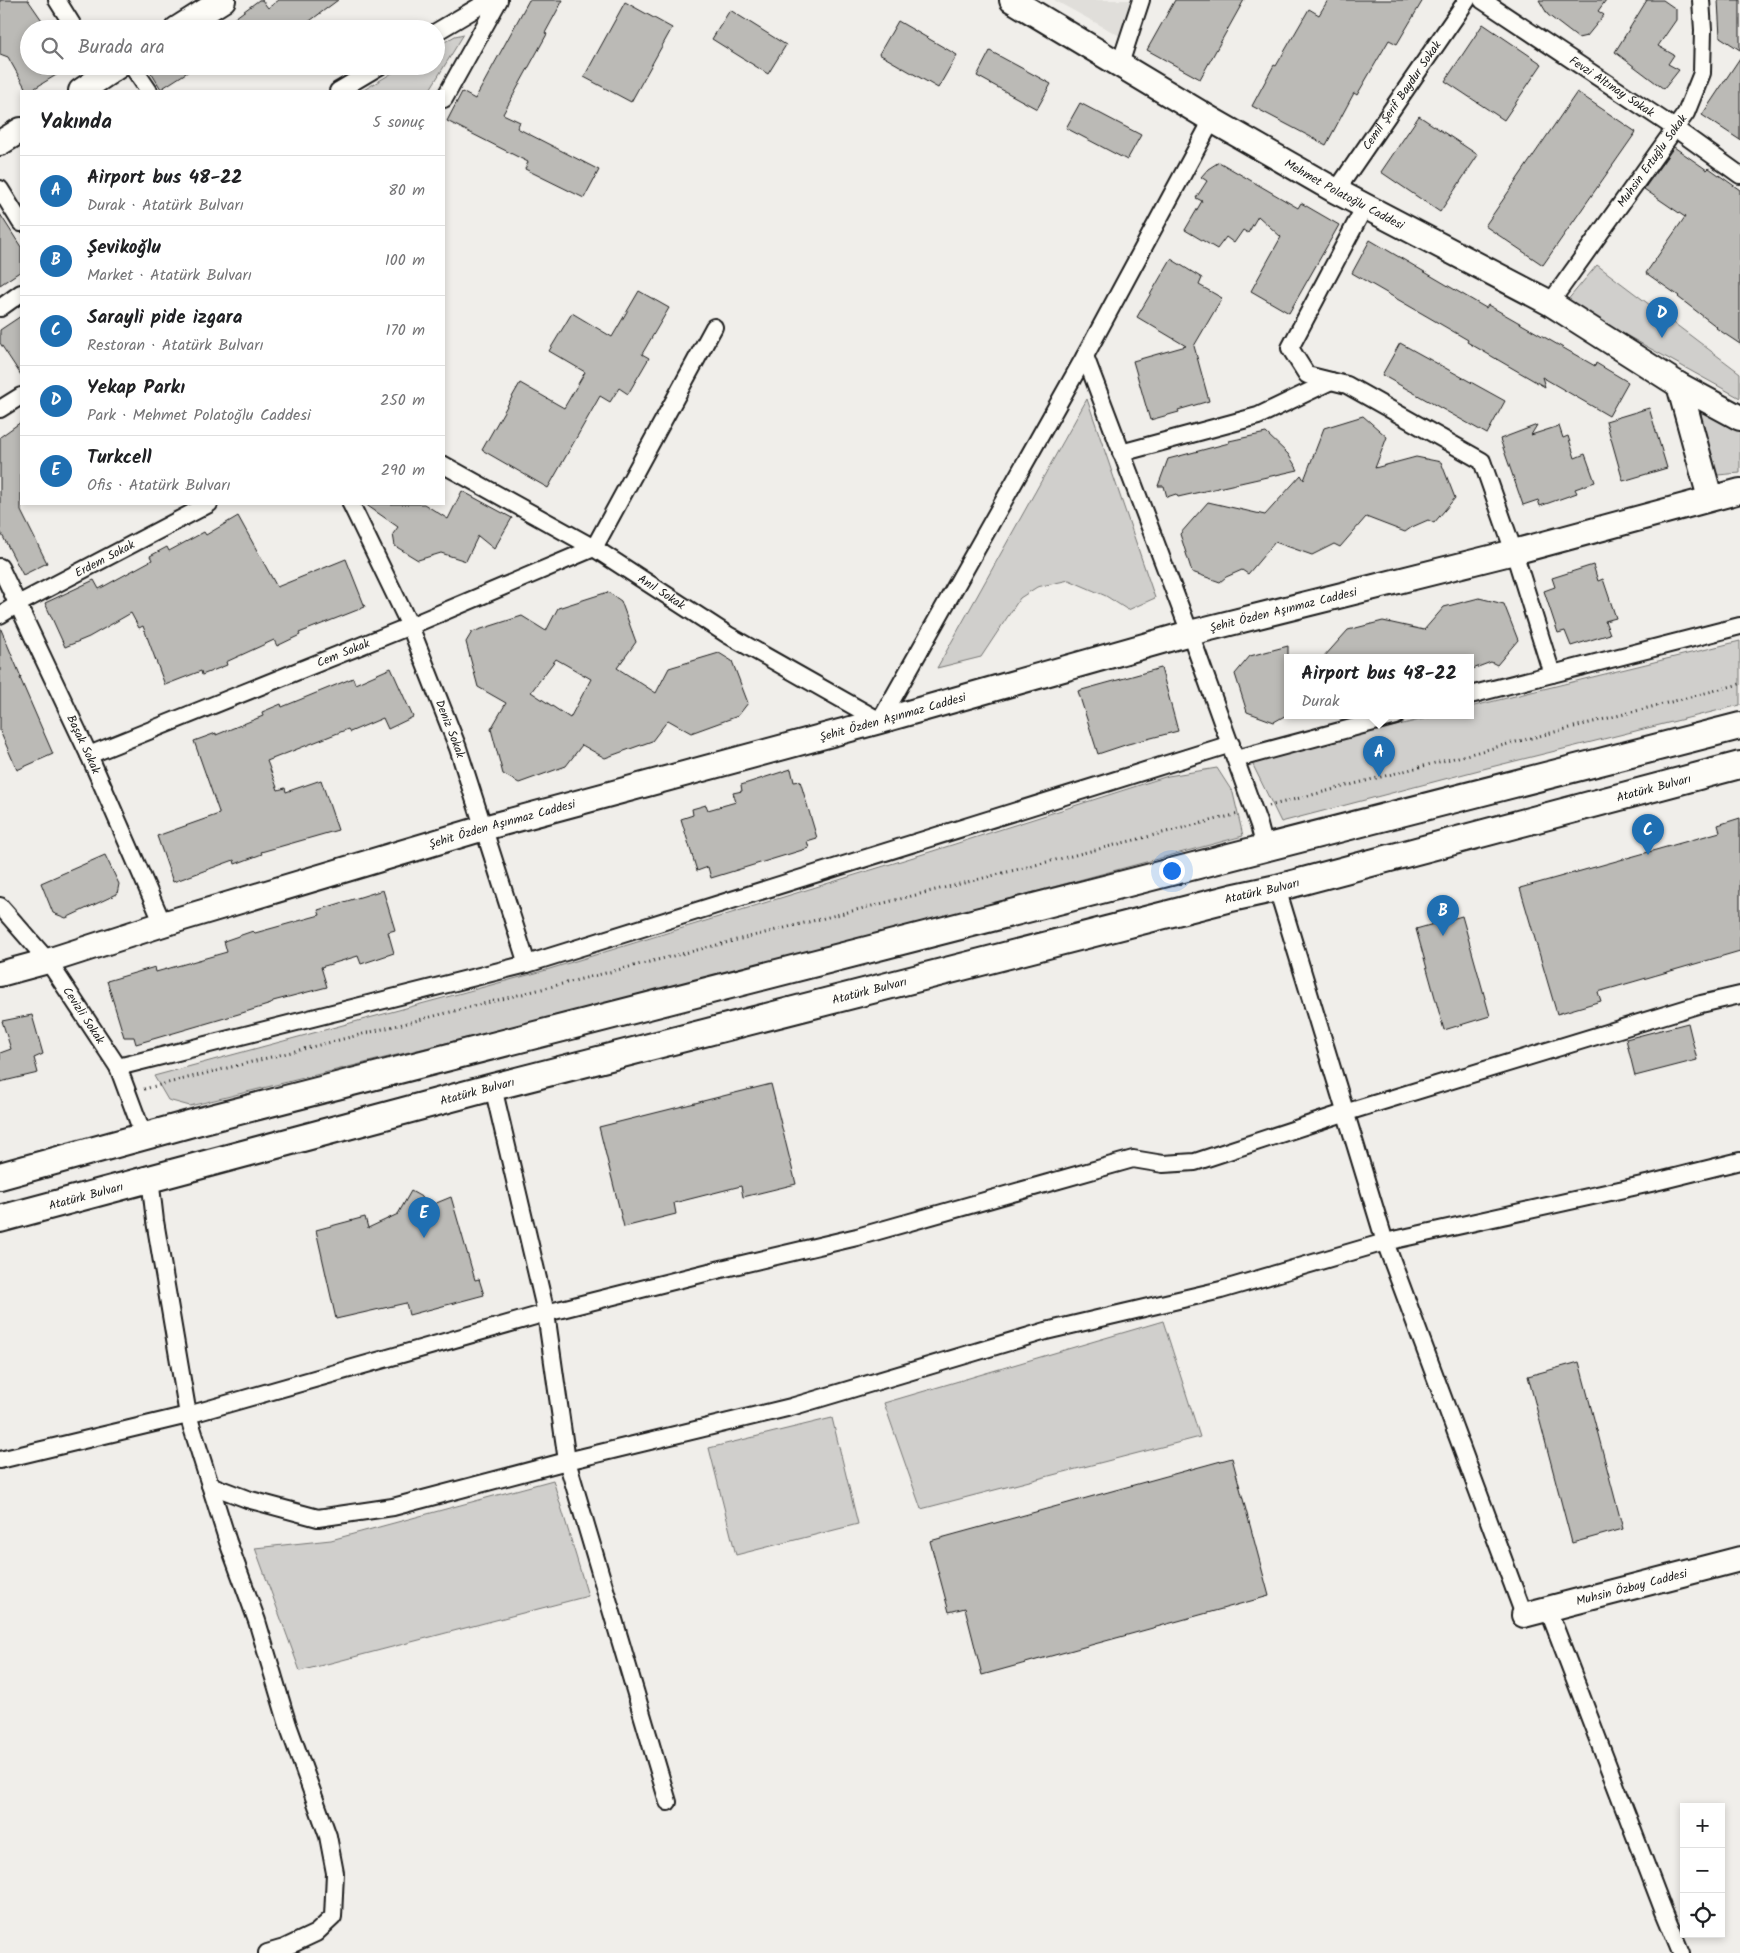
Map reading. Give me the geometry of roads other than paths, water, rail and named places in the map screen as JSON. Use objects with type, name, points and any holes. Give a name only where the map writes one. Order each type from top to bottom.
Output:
[{"type":"main road","points":[[0,1176],[144,1137],[1740,726]]},
{"type":"main road","name":"Atatürk Bulvarı","points":[[0,1219],[493,1087],[1277,888],[1740,765]]},
{"type":"main road","points":[[1266,848],[1277,888]]},
{"type":"main road","points":[[144,1137],[150,1178]]},
{"type":"street","points":[[57,0],[69,20]]},
{"type":"street","points":[[191,20],[223,0]]},
{"type":"street","points":[[445,27],[490,0]]},
{"type":"street","points":[[445,96],[499,0]]},
{"type":"street","name":"Mehmet Polatoğlu Caddesi","points":[[1012,0],[1212,120],[1336,191],[1550,304],[1679,385],[1740,418]]},
{"type":"street","points":[[1120,64],[1141,0]]},
{"type":"street","name":"Cemil Şerif Baydur Sokak","points":[[1336,191],[1467,0]]},
{"type":"street","name":"Fevzi Altınay Sokak","points":[[1482,0],[1676,128],[1740,175]]},
{"type":"street","name":"Muhsin Ertuğlu Sokak","points":[[1550,304],[1686,113],[1702,73],[1703,30],[1701,0]]},
{"type":"street","points":[[82,90],[100,75]]},
{"type":"street","points":[[138,75],[148,90]]},
{"type":"street","points":[[340,90],[365,75]]},
{"type":"street","points":[[880,721],[1085,356],[1212,120]]},
{"type":"street","points":[[0,143],[20,131]]},
{"type":"street","points":[[0,189],[20,220]]},
{"type":"street","points":[[1365,206],[1290,348],[1307,375],[1347,385],[1482,461],[1514,552],[1552,674]]},
{"type":"street","points":[[0,308],[20,294]]},
{"type":"street","points":[[594,548],[714,327]]},
{"type":"street","points":[[1085,356],[1190,633],[1266,848]]},
{"type":"street","points":[[1121,453],[1258,416],[1331,381]]},
{"type":"street","points":[[1679,385],[1710,498]]},
{"type":"street","points":[[0,409],[20,397]]},
{"type":"street","name":"Anıl Sokak","points":[[445,466],[594,548],[728,635],[880,721]]},
{"type":"street","name":"Şehit Özden Aşınmaz Caddesi","points":[[0,974],[484,828],[880,721],[1190,633],[1514,552],[1740,491]]},
{"type":"street","name":"Erdem Sokak","points":[[0,615],[207,505]]},
{"type":"street","name":"Deniz Sokak","points":[[351,505],[410,626],[458,748],[527,964]]},
{"type":"street","name":"Cem Sokak","points":[[89,755],[410,626],[594,548]]},
{"type":"street","name":"Başak Sokak","points":[[0,568],[89,755],[163,924]]},
{"type":"street","points":[[1474,694],[1740,626]]},
{"type":"street","points":[[118,1067],[527,964],[1233,752],[1382,719]]},
{"type":"street","points":[[1277,888],[1344,1113],[1385,1242],[1524,1615]]},
{"type":"street","name":"Cevizli Sokak","points":[[0,906],[48,961],[118,1067],[144,1137]]},
{"type":"street","points":[[0,1460],[188,1414],[546,1313],[857,1237],[1133,1159],[1163,1164],[1196,1162],[1344,1113],[1700,1004],[1740,995]]},
{"type":"street","points":[[493,1087],[546,1313],[567,1461],[668,1802]]},
{"type":"street","points":[[210,1485],[247,1499],[318,1518],[393,1507],[567,1461],[792,1406],[1046,1331],[1222,1290],[1385,1242],[1651,1183],[1740,1161]]},
{"type":"street","points":[[150,1178],[155,1221],[188,1414],[228,1542],[257,1621],[288,1725],[328,1836],[335,1873],[332,1917],[316,1933],[284,1948],[267,1953]]},
{"type":"street","name":"Muhsin Özbay Caddesi","points":[[1524,1615],[1740,1559]]},
{"type":"street","points":[[1548,1609],[1681,1953]]},
{"type":"place","name":"Yekap Parkı","points":[[1662,338]]},
{"type":"place","name":"Airport bus 48-22","points":[[1379,777]]},
{"type":"place","name":"Sarayli pide izgara","points":[[1648,855]]},
{"type":"place","name":"Şevikoğlu","points":[[1443,936]]},
{"type":"place","name":"Turkcell","points":[[424,1238]]}]
